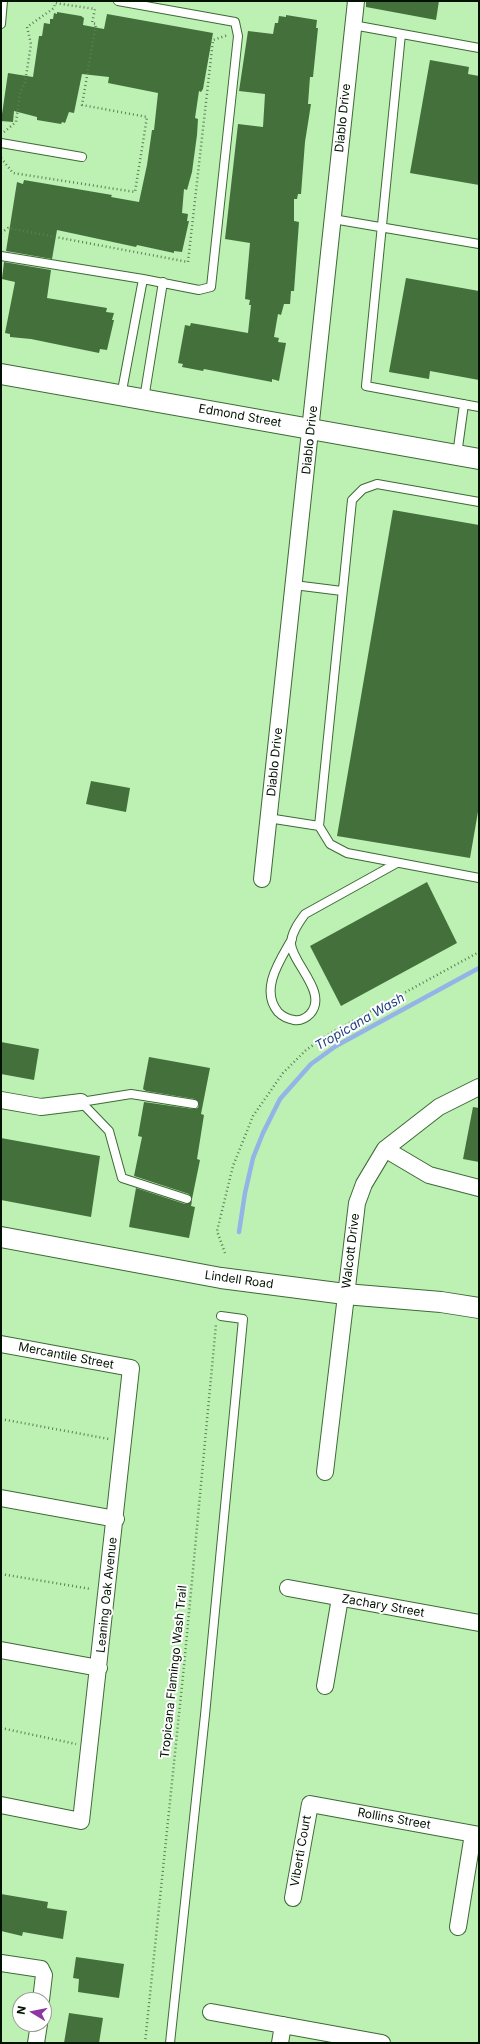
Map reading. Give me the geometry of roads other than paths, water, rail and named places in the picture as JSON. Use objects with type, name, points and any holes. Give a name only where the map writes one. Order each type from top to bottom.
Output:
[{"type":"street","name":"Diablo Drive","points":[[262,879],[356,1]]},
{"type":"street","name":"Edmond Street","points":[[1,374],[479,459]]},
{"type":"street","name":"Walcott Drive","points":[[325,1472],[357,1203],[364,1184],[385,1149],[439,1107],[479,1087]]},
{"type":"street","points":[[1,1100],[41,1107],[81,1102]]},
{"type":"street","points":[[385,1149],[429,1176],[479,1188]]},
{"type":"street","name":"Lindell Road","points":[[1,1237],[214,1277],[345,1294],[441,1302],[479,1308]]},
{"type":"street","name":"Mercantile Street","points":[[1,1344],[131,1368]]},
{"type":"street","name":"Leaning Oak Avenue","points":[[1,1805],[81,1821],[108,1592],[131,1368]]},
{"type":"street","points":[[1,1498],[116,1519]]},
{"type":"street","name":"Zachary Street","points":[[288,1588],[479,1623]]},
{"type":"street","points":[[325,1686],[340,1598]]},
{"type":"street","points":[[1,1650],[99,1668]]},
{"type":"street","name":"Rollins Street","points":[[310,1804],[476,1834]]},
{"type":"street","name":"Viberti Court","points":[[293,1898],[310,1804]]},
{"type":"street","points":[[458,1927],[476,1834]]},
{"type":"street","points":[[1,1963],[41,1969],[44,1975],[42,1992]]},
{"type":"street","points":[[212,2012],[382,2043]]},
{"type":"street","points":[[280,2043],[283,2025]]},
{"type":"street","points":[[36,2043],[37,2032]]},
{"type":"lane","points":[[1,24],[3,1]]},
{"type":"lane","points":[[1,256],[163,282],[199,290],[211,287],[238,36],[235,22],[118,1]]},
{"type":"lane","points":[[353,26],[479,48]]},
{"type":"lane","points":[[401,34],[366,386],[479,407]]},
{"type":"lane","points":[[1,141],[82,158]]},
{"type":"lane","points":[[333,219],[479,244]]},
{"type":"lane","points":[[121,396],[143,279]]},
{"type":"lane","points":[[144,400],[163,282]]},
{"type":"lane","points":[[456,455],[464,404]]},
{"type":"lane","points":[[479,502],[377,484],[363,489],[352,500],[319,826],[330,844],[347,854],[479,878]]},
{"type":"lane","points":[[294,585],[342,591]]},
{"type":"lane","points":[[268,818],[319,826]]},
{"type":"lane","points":[[292,939],[294,952],[307,974],[315,998],[312,1011],[301,1020],[295,1020],[283,1016],[276,1008],[272,997],[271,985],[274,970],[292,939],[298,923],[305,914],[397,863]]},
{"type":"lane","points":[[81,1102],[131,1094],[194,1104]]},
{"type":"lane","points":[[81,1102],[109,1131],[122,1178],[187,1199]]},
{"type":"lane","points":[[170,2043],[205,1715],[243,1319],[219,1317]]},
{"type":"waterway","name":"Tropicana Wash","points":[[239,1232],[245,1193],[253,1158],[263,1133],[280,1099],[311,1064],[336,1046],[479,968]]}]
